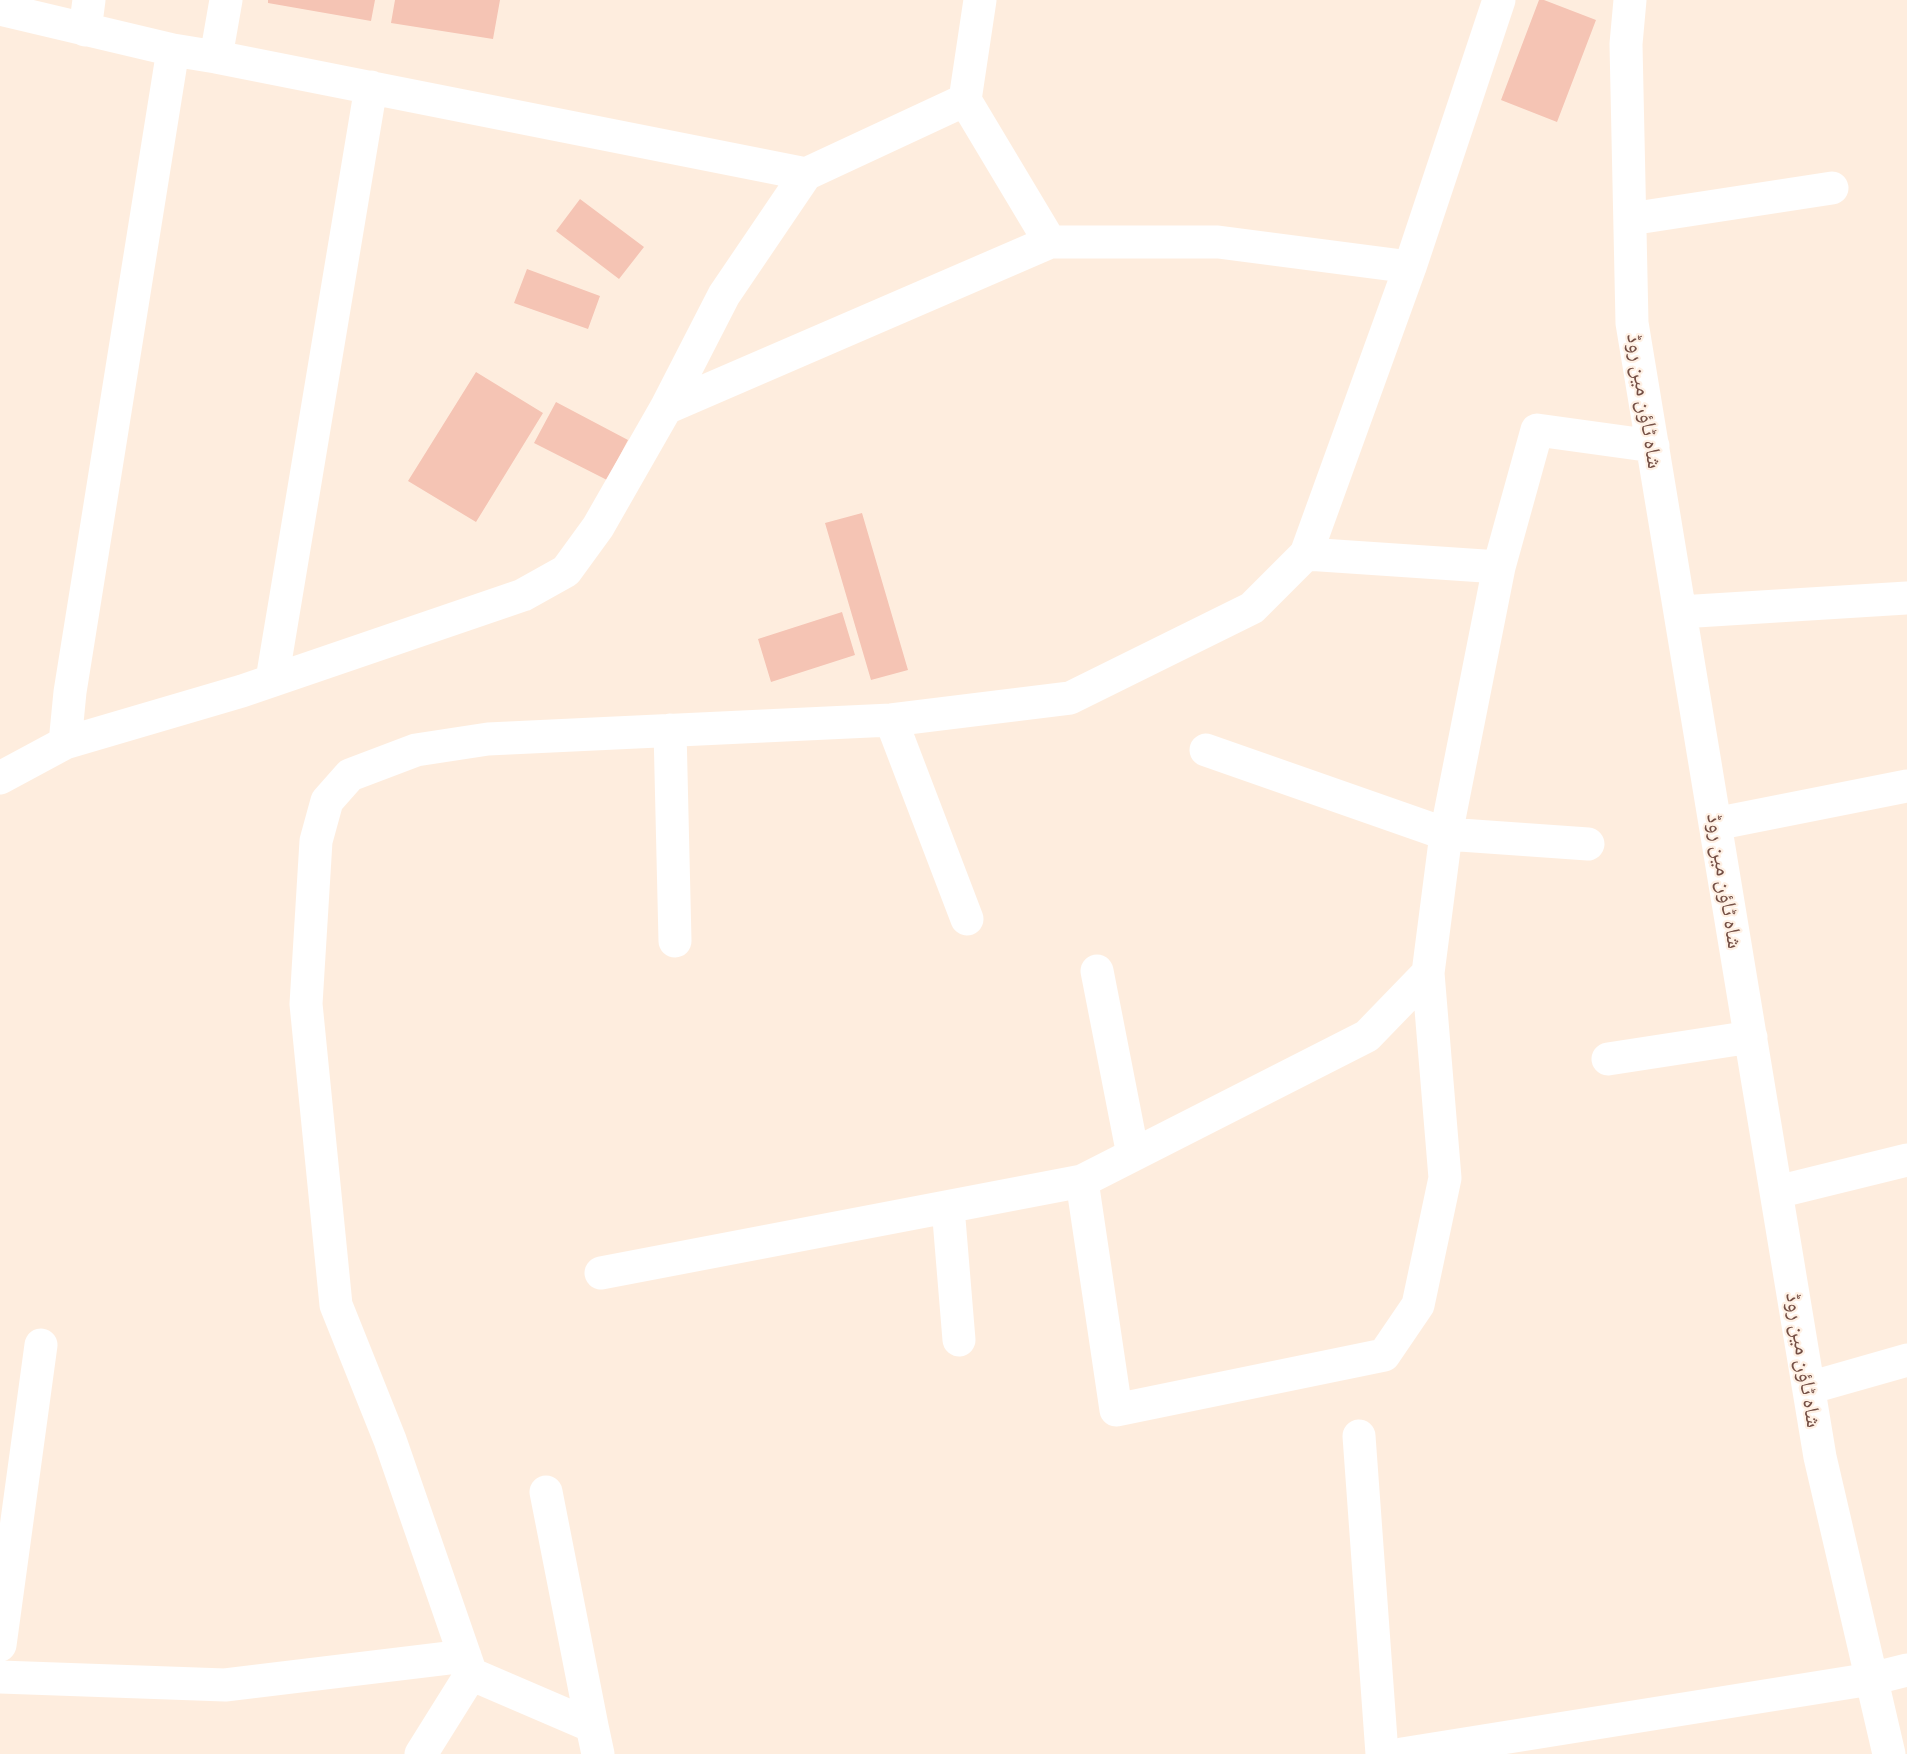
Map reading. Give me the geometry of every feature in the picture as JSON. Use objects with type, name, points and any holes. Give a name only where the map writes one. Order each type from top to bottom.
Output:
[{"type":"street","points":[[216,57],[226,0]]},
{"type":"street","points":[[980,0],[965,100],[1050,242]]},
{"type":"street","points":[[421,1754],[468,1665],[390,1440],[336,1305],[306,1004],[316,841],[327,801],[350,775],[416,750],[488,739],[891,720],[1070,698],[1252,608],[1306,554],[1410,267],[1499,0]]},
{"type":"street","name":"شاہ ٹاؤن مین روڈ","points":[[1630,0],[1626,44],[1632,323],[1820,1457],[1889,1754]]},
{"type":"street","points":[[0,9],[87,15],[173,50],[806,174]]},
{"type":"street","points":[[65,743],[72,681],[173,50]]},
{"type":"street","points":[[272,680],[371,87]]},
{"type":"street","points":[[0,778],[65,743],[242,691],[523,595],[566,571],[598,527],[666,408],[724,295],[806,174],[965,100]]},
{"type":"street","points":[[1630,219],[1833,188]]},
{"type":"street","points":[[666,408],[1050,242],[1218,242],[1410,267]]},
{"type":"street","points":[[1082,1182],[1116,1410],[1384,1355],[1418,1305],[1445,1178],[1428,973],[1446,834],[1499,567],[1537,430],[1653,446]]},
{"type":"street","points":[[1306,554],[1499,567]]},
{"type":"street","points":[[1680,612],[1907,598]]},
{"type":"street","points":[[891,720],[967,919]]},
{"type":"street","points":[[670,730],[675,941]]},
{"type":"street","points":[[1206,750],[1446,834],[1588,844]]},
{"type":"street","points":[[1716,824],[1907,786]]},
{"type":"street","points":[[1097,971],[1133,1155]]},
{"type":"street","points":[[601,1273],[1082,1182],[1367,1036],[1428,973]]},
{"type":"street","points":[[1608,1059],[1751,1037]]},
{"type":"street","points":[[1777,1192],[1907,1160]]},
{"type":"street","points":[[948,1206],[959,1340]]},
{"type":"street","points":[[0,1645],[41,1345]]},
{"type":"street","points":[[1809,1388],[1907,1360]]},
{"type":"street","points":[[1359,1436],[1383,1754]]},
{"type":"street","points":[[546,1492],[595,1740]]},
{"type":"street","points":[[0,1677],[225,1685],[468,1665],[595,1740]]},
{"type":"street","points":[[1402,1754],[1871,1679],[1907,1670]]},
{"type":"building","points":[[268,0],[375,0],[371,21],[268,3]]},
{"type":"building","points":[[395,0],[500,0],[493,39],[391,23]]},
{"type":"building","points":[[1539,0],[1596,20],[1557,122],[1501,100]]},
{"type":"building","points":[[580,199],[644,247],[619,279],[556,231]]},
{"type":"building","points":[[527,269],[600,296],[588,329],[514,303]]},
{"type":"building","points":[[476,372],[543,413],[476,522],[408,481]]},
{"type":"building","points":[[556,402],[628,440],[607,480],[534,443]]},
{"type":"building","points":[[862,513],[908,670],[871,680],[825,523]]},
{"type":"building","points":[[842,612],[855,655],[771,682],[758,639]]}]
